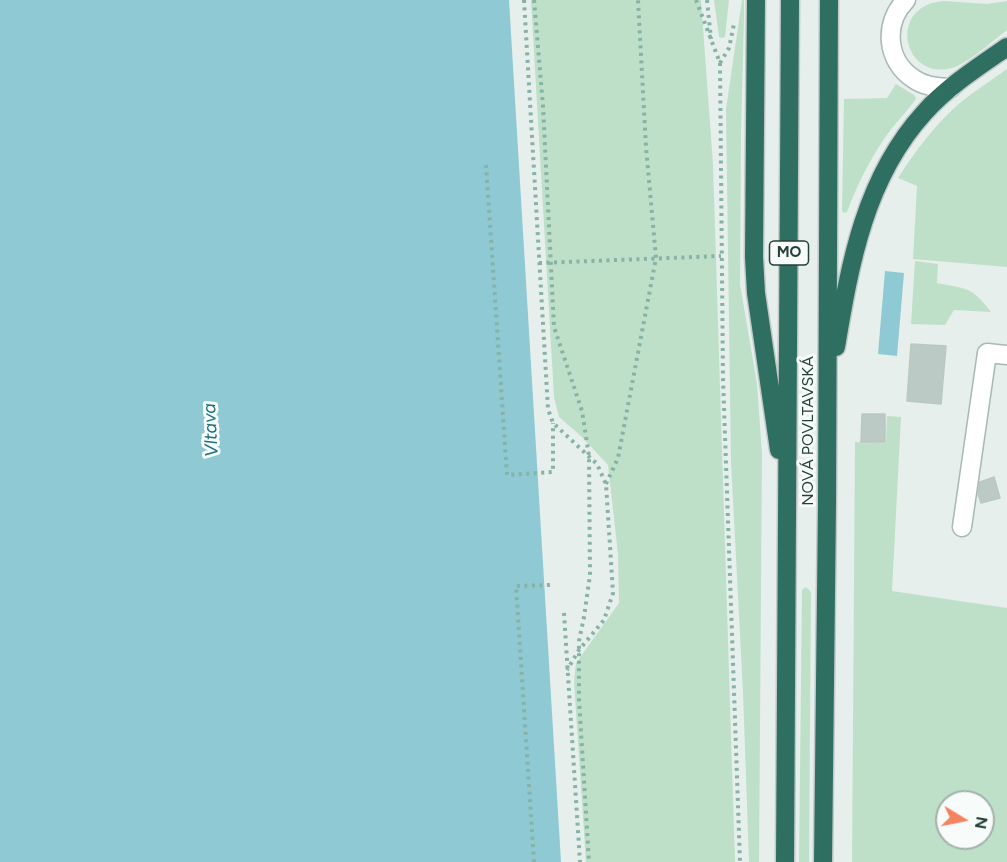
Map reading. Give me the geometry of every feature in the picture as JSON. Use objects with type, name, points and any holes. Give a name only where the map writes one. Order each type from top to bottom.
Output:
[{"type":"highway","points":[[756,0],[754,257],[759,316],[788,505]]},
{"type":"highway","name":"NOVÁ POVLTAVSKÁ","points":[[785,862],[790,0]]},
{"type":"highway","name":"NOVÁ POVLTAVSKÁ","points":[[823,862],[829,0]]},
{"type":"highway","points":[[827,399],[848,275],[865,214],[890,160],[924,112],[951,88],[1007,47]]},
{"type":"lane","points":[[906,0],[882,37],[902,69],[914,79],[927,85],[951,88]]},
{"type":"lane","points":[[962,527],[987,353],[1007,356]]},
{"type":"path","points":[[524,0],[548,409],[554,423],[597,464],[606,484],[613,593],[604,620],[579,650],[567,670]]},
{"type":"path","points":[[534,0],[543,106],[554,327],[582,411],[589,456],[590,575],[579,641],[579,699],[589,862]]},
{"type":"path","points":[[606,484],[618,459],[656,258],[646,147],[638,0]]},
{"type":"path","points":[[696,0],[720,63],[723,378],[740,862]]},
{"type":"path","points":[[707,0],[712,45]]},
{"type":"path","points":[[720,63],[729,48],[735,19]]},
{"type":"path","points":[[486,165],[507,475],[553,472],[554,423]]},
{"type":"path","points":[[539,263],[721,256]]},
{"type":"path","points":[[534,862],[516,586],[550,585]]},
{"type":"path","points":[[564,613],[580,862]]},
{"type":"green space","points":[[531,0],[701,0],[713,164],[735,862],[586,862],[574,681],[576,663],[619,603],[618,554],[608,465],[581,436],[559,417],[554,397]]},
{"type":"green space","points":[[714,0],[729,0],[725,37],[722,38],[719,37]]},
{"type":"green space","points":[[742,0],[744,0],[744,18],[740,284],[757,384],[762,454],[759,862],[749,862],[731,462],[726,109]]},
{"type":"green space","points":[[944,1],[987,4],[1007,1],[1007,30],[963,63],[948,69],[932,69],[920,62],[912,52],[908,40],[909,26],[915,14],[926,5]]},
{"type":"green space","points":[[1007,69],[1007,267],[913,259],[917,186],[898,178],[919,147],[943,119],[961,102]]},
{"type":"green space","points":[[896,84],[914,95],[916,99],[878,147],[847,212],[844,213],[842,211],[844,99],[887,98]]},
{"type":"green space","points":[[915,261],[938,264],[937,283],[968,290],[978,297],[991,312],[954,310],[945,325],[911,324]]},
{"type":"green space","points":[[887,416],[901,417],[892,591],[1007,608],[1007,862],[852,862],[855,442],[886,443]]},
{"type":"green space","points":[[806,587],[811,592],[809,862],[799,862],[802,590]]},
{"type":"water","name":"Vltava","points":[[0,0],[509,0],[561,862],[0,862]]},
{"type":"water","points":[[885,271],[904,273],[897,356],[878,354]]},
{"type":"building","points":[[911,344],[946,346],[941,404],[907,401]]},
{"type":"building","points":[[862,414],[885,414],[885,442],[861,442]]},
{"type":"building","points":[[994,477],[1000,498],[981,503],[978,494],[980,482]]}]
